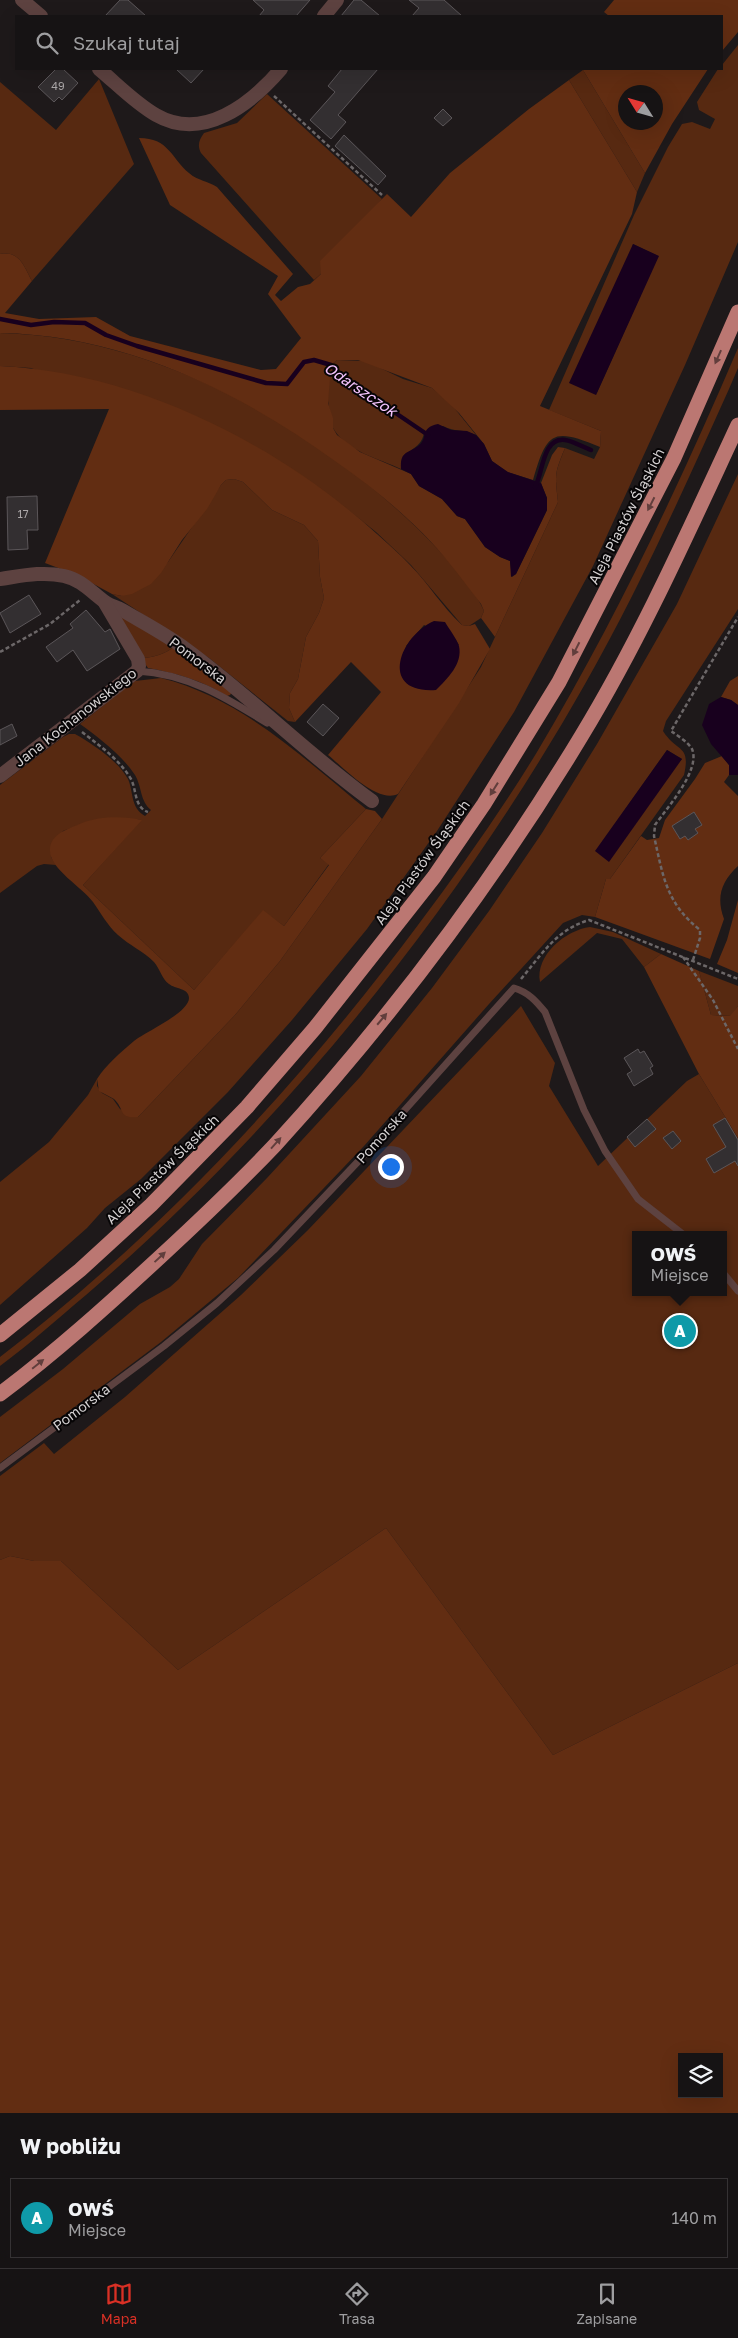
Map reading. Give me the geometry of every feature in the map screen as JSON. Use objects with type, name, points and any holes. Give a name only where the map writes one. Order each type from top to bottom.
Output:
[{"type":"highway","name":"Aleja Piastów Śląskich","points":[[0,1335],[80,1270],[151,1205],[235,1120],[316,1028],[434,876],[484,804],[559,682],[674,458],[738,312]]},
{"type":"highway","points":[[0,1394],[106,1307],[222,1198],[274,1145],[340,1070],[436,951],[485,884],[582,735],[663,587],[738,425]]},
{"type":"street","points":[[22,0],[40,15]]},
{"type":"street","points":[[325,15],[338,0]]},
{"type":"street","points":[[100,70],[156,115],[178,124],[195,124],[221,118],[247,104],[280,70]]},
{"type":"street","name":"Pomorska","points":[[0,579],[41,573],[67,576],[91,589],[106,603],[141,621],[186,649],[257,705],[293,738],[372,801]]},
{"type":"street","name":"Jana Kochanowskiego","points":[[0,776],[137,671],[139,666],[138,659],[106,603]]},
{"type":"lane","points":[[137,671],[162,674],[213,690],[293,738]]},
{"type":"lane","points":[[514,988],[521,990],[534,999],[544,1012],[584,1110],[605,1150],[638,1199],[679,1231]]},
{"type":"lane","name":"Pomorska","points":[[0,1468],[164,1346],[217,1303],[274,1250],[369,1150],[514,988]]},
{"type":"lane","points":[[727,1278],[738,1291]]},
{"type":"path","points":[[264,87],[382,195]]},
{"type":"path","points":[[0,652],[50,624],[91,589]]},
{"type":"path","points":[[693,960],[700,938],[700,930],[685,918],[672,901],[654,836],[655,825],[692,768],[694,756],[691,747],[671,730],[738,617]]},
{"type":"path","points":[[71,723],[120,764],[132,781],[138,805],[142,810],[148,812]]},
{"type":"path","points":[[514,988],[557,936],[572,925],[589,920],[738,979]]},
{"type":"path","points":[[683,956],[713,1000],[738,1049]]},
{"type":"shaded area","points":[[614,0],[738,0],[738,32],[723,50],[723,15],[608,15],[604,12]]},
{"type":"shaded area","points":[[738,45],[738,242],[685,365],[593,566],[514,712],[437,831],[367,929],[292,1020],[228,1092],[141,1179],[105,1208],[87,1228],[0,1305],[0,1182],[49,1142],[88,1095],[97,1079],[97,1086],[102,1093],[113,1099],[120,1109],[138,1117],[235,1015],[280,961],[382,819],[481,667],[558,502],[556,475],[565,448],[594,459],[600,447],[601,431],[549,410],[634,215],[668,147],[682,124],[692,122],[710,129],[715,119],[699,110],[697,102],[717,70],[723,70],[723,64]],"holes":[[[633,244],[658,256],[596,395]]]},
{"type":"shaded area","points":[[583,70],[645,173],[637,192],[569,80]]},
{"type":"shaded area","points":[[583,70],[707,70],[672,124],[645,173],[619,130],[663,130],[663,85],[618,85],[618,128]]},
{"type":"shaded area","points":[[99,79],[134,164],[32,281],[24,265],[17,257],[0,254],[0,82],[56,130]]},
{"type":"shaded area","points":[[569,80],[637,192],[632,214],[540,406],[601,431],[600,447],[571,437],[561,436],[554,438],[548,443],[543,452],[533,480],[507,472],[492,461],[484,444],[459,413],[432,388],[358,360],[337,360],[331,365],[328,403],[333,418],[333,428],[337,435],[360,452],[411,474],[419,486],[442,499],[457,516],[465,519],[485,547],[510,561],[512,577],[516,574],[547,510],[547,498],[541,483],[552,455],[558,447],[565,448],[556,475],[558,502],[495,637],[481,618],[484,611],[481,604],[457,572],[420,531],[373,489],[298,435],[259,411],[177,371],[134,356],[90,344],[46,336],[0,333],[0,254],[7,254],[17,257],[24,265],[32,281],[5,313],[39,319],[96,317],[130,336],[261,370],[276,369],[301,338],[268,294],[278,276],[170,205],[139,138],[157,141],[189,173],[217,187],[293,274],[275,295],[281,301],[298,287],[310,284],[321,274],[320,261],[387,194],[411,217],[450,173],[529,109]]},
{"type":"shaded area","points":[[267,94],[382,199],[321,274],[314,280],[201,153],[199,147],[204,133],[237,123]]},
{"type":"shaded area","points":[[633,244],[659,256],[596,395],[569,383]]},
{"type":"shaded area","points":[[0,333],[57,338],[114,350],[170,368],[224,392],[277,420],[326,453],[372,488],[415,526],[472,589],[484,611],[481,618],[469,626],[462,625],[411,565],[376,532],[290,468],[31,368],[0,366]]},
{"type":"shaded area","points":[[738,348],[738,368],[729,389],[660,538],[605,648],[535,768],[481,851],[423,932],[361,1011],[297,1087],[229,1160],[159,1229],[86,1295],[0,1366],[0,1357],[116,1261],[224,1155],[325,1043],[449,883],[495,818],[537,752],[593,654],[669,502]]},
{"type":"shaded area","points":[[337,360],[366,361],[403,379],[432,388],[451,404],[476,435],[443,426],[424,432],[416,447],[404,457],[401,469],[355,449],[346,443],[333,428],[327,392],[331,365]]},
{"type":"shaded area","points":[[0,366],[51,371],[102,382],[153,398],[202,418],[250,443],[338,501],[377,534],[417,572],[448,611],[462,625],[469,626],[475,624],[490,649],[459,703],[398,794],[390,796],[380,794],[371,789],[328,755],[381,692],[351,662],[295,722],[289,708],[290,693],[298,679],[306,637],[319,613],[324,598],[320,577],[318,541],[304,525],[272,510],[243,482],[234,479],[226,480],[207,509],[182,540],[161,573],[151,584],[132,594],[122,596],[112,594],[77,575],[45,563],[109,409],[0,410]],"holes":[[[424,625],[455,639],[459,645],[406,646]]]},
{"type":"shaded area","points":[[438,424],[451,430],[467,431],[476,435],[484,444],[492,461],[508,472],[541,483],[547,498],[547,510],[516,574],[511,577],[510,561],[485,547],[465,519],[457,516],[442,499],[419,486],[411,474],[401,469],[403,456],[421,443],[428,428]]},
{"type":"shaded area","points":[[738,474],[738,609],[666,721],[663,731],[684,753],[686,758],[684,775],[610,879],[606,879],[595,917],[582,915],[563,923],[364,1146],[238,1278],[161,1342],[0,1463],[0,1417],[63,1369],[140,1304],[170,1287],[179,1279],[202,1244],[267,1178],[361,1076],[432,988],[489,911],[542,833],[597,744],[677,604]],"holes":[[[667,750],[682,759],[596,851]]]},
{"type":"shaded area","points":[[234,479],[243,482],[272,510],[304,525],[318,541],[320,577],[324,598],[319,613],[306,637],[298,679],[290,693],[289,708],[295,722],[288,721],[209,658],[112,594],[122,596],[168,562],[221,485],[226,480]]},
{"type":"shaded area","points":[[119,613],[175,646],[159,655],[141,658]]},
{"type":"shaded area","points":[[434,621],[445,622],[455,637],[459,646],[459,659],[453,671],[436,690],[418,689],[407,683],[401,674],[400,663],[411,639],[421,629]]},
{"type":"shaded area","points":[[175,646],[232,692],[230,695],[227,696],[189,678],[148,668],[141,658],[159,655]]},
{"type":"shaded area","points":[[738,676],[738,705],[731,700],[721,697],[730,681]]},
{"type":"shaded area","points":[[161,678],[190,687],[244,715],[295,750],[366,809],[320,858],[329,864],[284,926],[263,911],[194,990],[83,885],[141,820],[121,818],[102,820],[63,831],[51,857],[56,865],[44,864],[37,866],[0,893],[0,785],[63,737],[75,734],[105,754],[124,772],[130,784],[135,804],[140,812],[145,816],[151,810],[147,806],[135,775],[129,767],[109,747],[80,724],[135,681]]},
{"type":"shaded area","points":[[721,697],[731,700],[738,705],[738,775],[729,775],[729,765],[711,744],[702,725],[709,704]]},
{"type":"shaded area","points":[[667,750],[682,759],[609,862],[595,851]]},
{"type":"shaded area","points":[[722,756],[729,765],[729,775],[724,782],[738,796],[738,866],[724,884],[722,890],[720,904],[724,919],[710,959],[595,917],[606,879],[610,879],[641,836],[647,840],[659,838],[665,820],[705,763]]},
{"type":"shaded area","points":[[366,809],[375,811],[382,819],[280,961],[235,1015],[138,1117],[125,1115],[114,1099],[99,1091],[97,1079],[109,1064],[134,1041],[182,1010],[189,998],[187,992],[169,984],[154,962],[118,935],[88,896],[61,871],[51,858],[50,851],[53,840],[61,832],[96,819],[119,817],[142,820],[83,885],[194,990],[263,910],[284,926],[329,865],[320,858]]},
{"type":"shaded area","points":[[738,900],[738,973],[717,964],[727,940]]},
{"type":"shaded area","points":[[590,927],[613,932],[661,954],[644,967],[622,939],[597,933],[540,982],[542,962],[554,946],[571,933]]},
{"type":"shaded area","points":[[661,954],[699,971],[711,1015],[730,1016],[738,1006],[738,1138],[699,1074],[644,967]]},
{"type":"shaded area","points":[[699,971],[738,986],[738,1006],[731,1016],[711,1015]]},
{"type":"shaded area","points":[[521,1006],[555,1063],[549,1086],[598,1166],[687,1081],[699,1074],[738,1138],[738,1663],[553,1755],[386,1528],[178,1670],[61,1561],[34,1561],[10,1556],[0,1560],[0,1476],[44,1443],[54,1454],[125,1397],[241,1295],[308,1230]]},
{"type":"shaded area","points":[[386,1528],[553,1755],[738,1663],[738,2113],[0,2113],[0,1560],[10,1556],[34,1561],[61,1561],[178,1670]]},
{"type":"building","points":[[120,0],[128,0],[145,15],[106,15]]},
{"type":"building","points":[[253,0],[310,0],[297,15],[260,15],[264,10]]},
{"type":"building","points":[[354,0],[361,0],[379,15],[342,15]]},
{"type":"building","points":[[409,0],[444,0],[461,15],[413,15],[419,8]]},
{"type":"building","points":[[55,70],[64,70],[78,83],[62,100],[59,97],[54,102],[38,87]]},
{"type":"building","points":[[177,70],[203,70],[191,83]]},
{"type":"building","points":[[341,70],[377,70],[338,115],[346,122],[331,139],[310,120],[335,92],[328,86]]},
{"type":"building","points":[[443,109],[452,118],[443,126],[434,118]]},
{"type":"building","points":[[344,135],[386,176],[378,185],[335,146]]},
{"type":"building","points":[[37,496],[38,530],[27,530],[28,549],[8,550],[7,497]]},
{"type":"building","points":[[29,595],[41,614],[10,633],[0,613]]},
{"type":"building","points":[[86,610],[105,632],[110,629],[120,649],[87,671],[73,650],[57,662],[46,647],[73,628],[70,624]]},
{"type":"building","points":[[323,704],[339,718],[323,736],[307,722]]},
{"type":"building","points":[[12,724],[17,736],[0,745],[0,730]]},
{"type":"building","points":[[694,812],[702,825],[695,829],[698,833],[688,840],[685,836],[680,839],[672,826]]},
{"type":"building","points":[[638,1049],[640,1053],[644,1051],[653,1066],[650,1068],[653,1074],[634,1086],[627,1074],[632,1071],[624,1058]]},
{"type":"building","points":[[725,1118],[738,1140],[738,1166],[735,1161],[714,1173],[706,1159],[726,1147],[713,1125]]},
{"type":"building","points":[[647,1119],[656,1129],[635,1147],[627,1137]]},
{"type":"building","points":[[673,1131],[681,1141],[672,1149],[663,1138]]},
{"type":"building","points":[[679,1319],[693,1327],[695,1338],[668,1342],[663,1322]]},
{"type":"waterway","name":"Odarszczok","points":[[0,319],[31,325],[54,322],[85,323],[106,335],[137,346],[266,383],[287,384],[304,362],[314,360],[331,365],[344,378],[428,435]]},
{"type":"waterway","name":"Odarszczok","points":[[535,487],[544,458],[552,444],[565,440],[591,450]]},
{"type":"place","name":"OWŚ","points":[[680,1331]]}]
